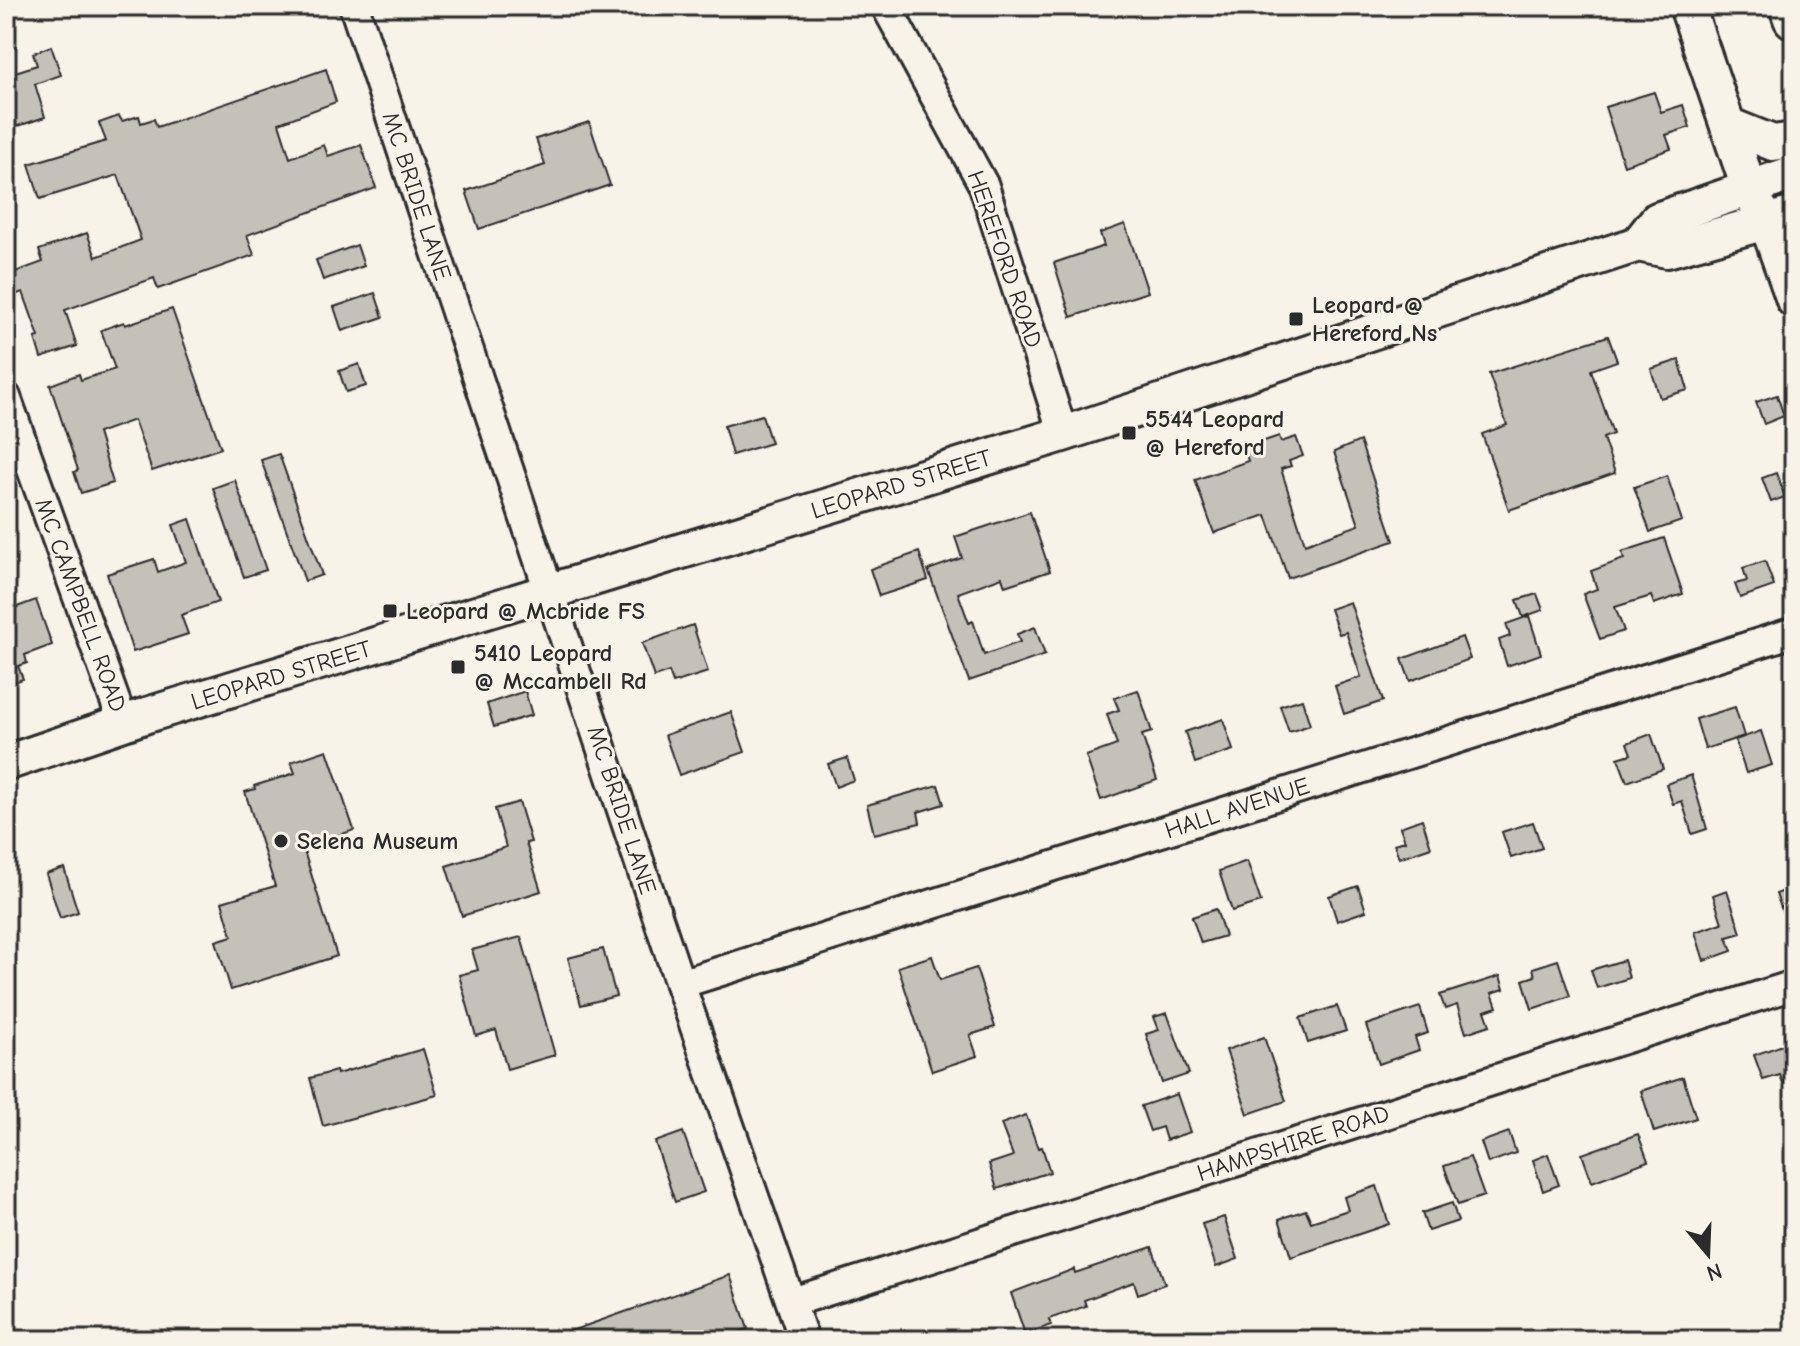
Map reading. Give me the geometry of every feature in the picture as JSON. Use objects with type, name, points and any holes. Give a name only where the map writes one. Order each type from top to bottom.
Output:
[{"type":"highway","points":[[1790,6],[1794,18]]},
{"type":"main road","points":[[1687,6],[1749,188],[1781,219],[1791,280]]},
{"type":"main road","points":[[1638,244],[1657,220],[1749,188],[1791,157],[1763,140],[1728,125]]},
{"type":"main road","name":"LEOPARD STREET","points":[[6,763],[123,723],[1063,434],[1638,244],[1667,250],[1781,219]]},
{"type":"street","name":"MC BRIDE LANE","points":[[354,6],[680,984],[804,1340]]},
{"type":"street","name":"HEREFORD ROAD","points":[[886,6],[984,186],[1063,434]]},
{"type":"street","name":"MC CAMPBELL ROAD","points":[[6,397],[123,723]]},
{"type":"street","name":"HALL AVENUE","points":[[680,984],[1794,632]]},
{"type":"street","name":"HAMPSHIRE ROAD","points":[[792,1302],[1794,985]]},
{"type":"building","points":[[51,46],[61,75],[35,84],[45,117],[6,130],[6,75],[37,65],[33,53]]},
{"type":"building","points":[[326,69],[336,102],[279,123],[290,158],[324,145],[328,156],[361,145],[376,188],[247,235],[254,255],[158,289],[154,278],[65,310],[77,346],[41,358],[35,338],[39,337],[23,292],[14,295],[7,275],[43,262],[39,250],[87,233],[96,257],[141,240],[118,175],[40,199],[29,164],[106,141],[99,123],[119,116],[122,121],[139,116],[141,123],[154,119],[157,127]]},
{"type":"building","points":[[1654,92],[1661,112],[1683,105],[1690,127],[1666,135],[1671,149],[1624,165],[1605,107]]},
{"type":"building","points":[[589,122],[610,185],[479,229],[466,191],[545,165],[536,139]]},
{"type":"building","points":[[1125,224],[1148,292],[1071,317],[1054,263],[1104,246],[1100,233]]},
{"type":"building","points":[[357,245],[364,266],[323,280],[316,260]]},
{"type":"building","points":[[375,293],[383,317],[342,331],[334,307]]},
{"type":"building","points":[[172,309],[221,448],[152,471],[134,420],[98,433],[113,483],[81,493],[74,472],[78,470],[50,385],[79,374],[81,380],[115,369],[101,330]]},
{"type":"building","points":[[1608,336],[1617,361],[1591,370],[1613,434],[1603,438],[1615,473],[1509,510],[1482,434],[1507,425],[1489,374]]},
{"type":"building","points":[[1679,360],[1688,390],[1660,398],[1651,369]]},
{"type":"building","points":[[359,364],[366,386],[346,392],[339,371]]},
{"type":"building","points":[[1777,395],[1784,416],[1764,424],[1756,402]]},
{"type":"building","points":[[762,415],[771,443],[732,455],[724,426]]},
{"type":"building","points":[[1279,436],[1281,442],[1296,437],[1303,456],[1289,461],[1291,466],[1281,469],[1305,544],[1359,525],[1334,452],[1360,441],[1394,541],[1288,578],[1266,515],[1214,533],[1195,480],[1248,461],[1244,448]]},
{"type":"building","points":[[279,454],[322,575],[305,581],[261,460]]},
{"type":"building","points":[[1776,473],[1785,497],[1771,502],[1762,478]]},
{"type":"building","points":[[1667,476],[1682,521],[1650,532],[1634,487]]},
{"type":"building","points":[[235,480],[266,570],[244,577],[213,488]]},
{"type":"building","points":[[1030,512],[1050,571],[1005,586],[1002,577],[958,593],[969,623],[973,621],[984,655],[1020,642],[1017,634],[1035,627],[1045,655],[969,681],[928,570],[962,558],[955,537]]},
{"type":"building","points":[[190,519],[218,602],[181,615],[188,634],[133,652],[107,574],[154,559],[158,572],[186,562],[173,525]]},
{"type":"building","points":[[1664,538],[1683,594],[1654,604],[1651,596],[1615,607],[1624,631],[1600,639],[1583,594],[1597,589],[1591,571],[1624,559],[1622,552]]},
{"type":"building","points":[[919,552],[928,580],[879,596],[870,569]]},
{"type":"building","points":[[1765,561],[1774,586],[1740,598],[1735,584],[1747,581],[1743,568]]},
{"type":"building","points":[[1537,594],[1543,610],[1523,617],[1517,600]]},
{"type":"building","points":[[36,600],[52,645],[25,655],[27,663],[18,666],[23,679],[6,685],[6,611]]},
{"type":"building","points":[[1350,602],[1383,701],[1344,714],[1335,686],[1361,677],[1346,632],[1339,634],[1330,609]]},
{"type":"building","points":[[1529,616],[1541,654],[1507,666],[1499,640],[1510,636],[1506,624]]},
{"type":"building","points":[[693,625],[708,672],[673,683],[669,672],[654,677],[642,643]]},
{"type":"building","points":[[1462,637],[1470,659],[1410,681],[1402,659]]},
{"type":"building","points":[[1138,690],[1152,732],[1142,735],[1157,780],[1101,800],[1086,756],[1117,745],[1107,714],[1119,710],[1114,698]]},
{"type":"building","points":[[525,691],[532,715],[494,727],[487,704]]},
{"type":"building","points":[[1302,699],[1310,725],[1289,732],[1280,706]]},
{"type":"building","points":[[1735,707],[1744,736],[1705,749],[1696,719]]},
{"type":"building","points":[[731,712],[745,752],[679,775],[665,735]]},
{"type":"building","points":[[1223,719],[1233,750],[1195,763],[1185,732]]},
{"type":"building","points":[[1761,731],[1772,765],[1746,773],[1735,740]]},
{"type":"building","points":[[1651,734],[1663,769],[1627,782],[1618,758],[1631,754],[1627,743]]},
{"type":"building","name":"Selena Museum","points":[[327,750],[354,830],[303,848],[337,956],[231,990],[216,941],[232,936],[222,902],[275,886],[245,792],[255,789],[254,786],[295,773],[291,762]]},
{"type":"building","points":[[847,758],[854,780],[836,787],[828,764]]},
{"type":"building","points":[[1691,775],[1707,829],[1692,834],[1682,801],[1673,804],[1666,784]]},
{"type":"building","points":[[938,785],[944,804],[918,812],[920,823],[874,834],[867,805]]},
{"type":"building","points":[[519,802],[531,842],[526,843],[541,891],[462,916],[446,866],[506,847],[495,809]]},
{"type":"building","points":[[1422,819],[1431,847],[1399,858],[1394,844],[1405,841],[1400,827]]},
{"type":"building","points":[[1533,822],[1542,848],[1511,858],[1502,832]]},
{"type":"building","points":[[1247,861],[1261,902],[1232,911],[1219,871]]},
{"type":"building","points":[[64,868],[78,912],[60,918],[46,874]]},
{"type":"building","points":[[1358,886],[1366,911],[1337,921],[1329,896]]},
{"type":"building","points":[[1794,887],[1794,937],[1792,938],[1776,894]]},
{"type":"building","points":[[1727,890],[1741,933],[1727,937],[1732,951],[1704,961],[1695,932],[1722,923],[1713,895]]},
{"type":"building","points":[[1216,909],[1225,936],[1201,943],[1192,917]]},
{"type":"building","points":[[521,937],[555,1055],[507,1069],[496,1030],[476,1036],[459,975],[478,970],[472,950]]},
{"type":"building","points":[[603,949],[616,996],[581,1005],[568,958]]},
{"type":"building","points":[[932,956],[940,980],[976,968],[995,1027],[970,1035],[977,1056],[932,1071],[898,967]]},
{"type":"building","points":[[1558,960],[1570,996],[1532,1009],[1523,980],[1535,976],[1533,968]]},
{"type":"building","points":[[1624,960],[1629,978],[1597,988],[1591,970]]},
{"type":"building","points":[[1500,976],[1504,989],[1492,993],[1497,1007],[1485,1011],[1490,1025],[1466,1033],[1457,1005],[1445,1009],[1440,995]]},
{"type":"building","points":[[1337,1006],[1346,1031],[1308,1043],[1300,1018]]},
{"type":"building","points":[[1420,1007],[1428,1033],[1415,1037],[1419,1050],[1379,1064],[1366,1025]]},
{"type":"building","points":[[1167,1013],[1189,1074],[1162,1083],[1146,1034],[1159,1030],[1154,1017]]},
{"type":"building","points":[[1264,1037],[1286,1101],[1248,1114],[1226,1050]]},
{"type":"building","points":[[1794,1041],[1794,1079],[1783,1083],[1780,1075],[1763,1080],[1754,1055]]},
{"type":"building","points":[[423,1049],[437,1095],[323,1126],[310,1078],[336,1071],[337,1074]]},
{"type":"building","points":[[1683,1077],[1696,1118],[1654,1132],[1641,1091]]},
{"type":"building","points":[[1177,1094],[1190,1132],[1166,1140],[1162,1127],[1150,1131],[1141,1106]]},
{"type":"building","points":[[1026,1115],[1050,1172],[997,1189],[989,1164],[1013,1156],[1001,1124]]},
{"type":"building","points":[[683,1132],[704,1192],[675,1202],[655,1142]]},
{"type":"building","points":[[1509,1132],[1516,1153],[1488,1163],[1481,1142]]},
{"type":"building","points":[[1638,1134],[1648,1161],[1592,1182],[1582,1154]]},
{"type":"building","points":[[1548,1154],[1559,1185],[1543,1191],[1533,1160]]},
{"type":"building","points":[[1470,1157],[1484,1196],[1458,1205],[1444,1166]]},
{"type":"building","points":[[1377,1186],[1389,1224],[1291,1257],[1279,1219],[1306,1210],[1311,1222],[1348,1210],[1344,1197]]},
{"type":"building","points":[[1452,1203],[1458,1221],[1428,1231],[1422,1213]]},
{"type":"building","points":[[1224,1217],[1238,1259],[1216,1267],[1202,1224]]},
{"type":"building","points":[[1152,1247],[1165,1284],[1138,1294],[1134,1282],[1084,1300],[1086,1306],[1049,1319],[1051,1325],[1025,1334],[1011,1293],[1074,1269],[1075,1273]]},
{"type":"building","points":[[730,1275],[748,1329],[716,1340],[551,1340],[551,1338]]},
{"type":"place","name":"Leopard @ Hereford Ns","points":[[1296,319]]},
{"type":"place","name":"5544 Leopard @ Hereford","points":[[1129,433]]},
{"type":"place","name":"Leopard @ Mcbride FS","points":[[390,611]]},
{"type":"place","name":"5410 Leopard @ Mccambell Rd","points":[[458,667]]},
{"type":"place","name":"Selena Museum","points":[[281,841]]}]
